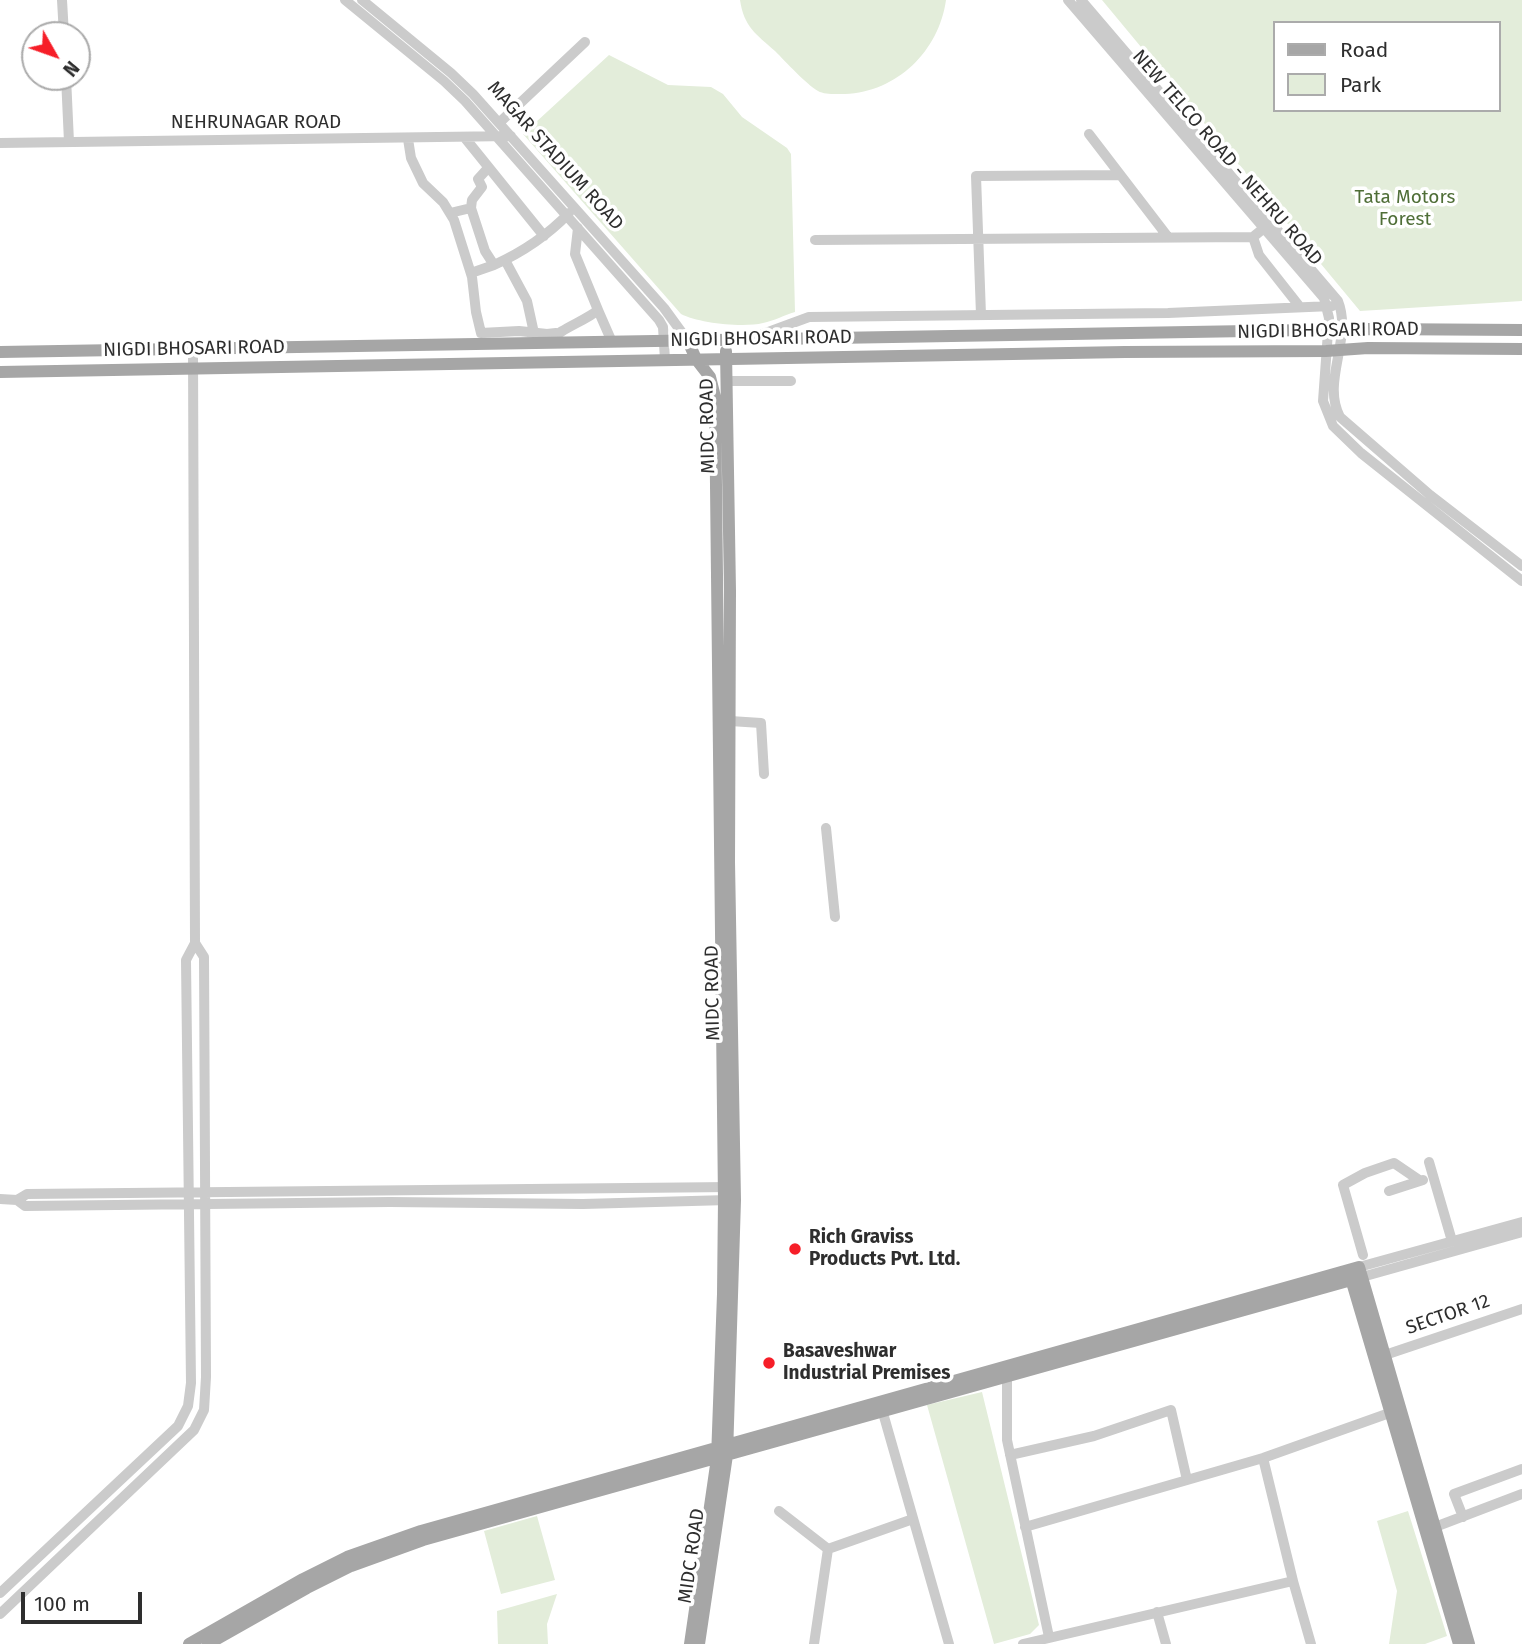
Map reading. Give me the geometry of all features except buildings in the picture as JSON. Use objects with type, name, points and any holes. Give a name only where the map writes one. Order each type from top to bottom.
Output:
[{"type":"main road","name":"NIGDI BHOSARI ROAD","points":[[0,352],[553,338],[612,342],[1169,332],[1522,330]]},
{"type":"main road","name":"MIDC ROAD","points":[[699,1644],[722,1451],[729,1193],[724,790],[730,720],[726,340]]},
{"type":"main road","name":"MAGAR STADIUM ROAD","points":[[688,341],[696,359],[710,377],[715,397],[724,790]]},
{"type":"main road","name":"NIGDI BHOSARI ROAD","points":[[0,372],[1111,352],[1522,349]]},
{"type":"main road","points":[[1357,1270],[1385,1355],[1396,1411],[1435,1527],[1469,1644]]},
{"type":"main road","points":[[189,1644],[303,1579],[369,1548],[421,1531],[881,1407],[1357,1270]]},
{"type":"main road","points":[[1357,1270],[1459,1644]]},
{"type":"main road","name":"MIDC ROAD","points":[[690,1644],[722,1451]]},
{"type":"main road","points":[[208,1644],[307,1588],[372,1556],[722,1451]]},
{"type":"street","points":[[62,0],[63,21]]},
{"type":"street","name":"MAGAR STADIUM ROAD","points":[[345,0],[454,89],[497,137],[664,308],[688,341]]},
{"type":"street","name":"MAGAR STADIUM ROAD","points":[[362,0],[461,82],[511,136],[571,211],[578,228],[653,312],[663,327],[665,360]]},
{"type":"street","name":"NEW TELCO ROAD - NEHRU ROAD","points":[[1068,0],[1152,90]]},
{"type":"street","name":"NEW TELCO ROAD - NEHRU ROAD","points":[[1081,0],[1152,90],[1267,225],[1324,298],[1327,306]]},
{"type":"street","points":[[499,123],[586,42]]},
{"type":"street","points":[[67,91],[69,142]]},
{"type":"street","points":[[1088,134],[1168,237]]},
{"type":"street","name":"NEHRUNAGAR ROAD","points":[[0,143],[511,136]]},
{"type":"street","points":[[465,138],[544,236]]},
{"type":"street","points":[[408,139],[411,158],[423,183],[443,202],[450,213],[471,273],[481,333],[519,331],[553,338],[598,310]]},
{"type":"street","points":[[488,168],[478,179],[482,187],[472,200],[471,208],[485,251],[494,265]]},
{"type":"street","points":[[981,315],[976,176],[1120,175]]},
{"type":"street","points":[[450,213],[471,208]]},
{"type":"street","points":[[471,273],[526,250],[571,211]]},
{"type":"street","points":[[816,240],[1253,237],[1267,225]]},
{"type":"street","name":"NEW TELCO ROAD - NEHRU ROAD","points":[[1267,225],[1332,292],[1340,306]]},
{"type":"street","points":[[578,228],[575,254],[612,342]]},
{"type":"street","points":[[1253,237],[1259,255],[1300,307]]},
{"type":"street","points":[[505,260],[527,301],[534,333]]},
{"type":"street","points":[[1327,306],[1323,401],[1327,415],[1340,435],[1522,580]]},
{"type":"street","points":[[749,340],[795,320],[809,317],[1168,313],[1340,306],[1342,330],[1334,399],[1340,417],[1430,495],[1522,566]]},
{"type":"street","points":[[1168,313],[1169,332]]},
{"type":"street","points":[[0,1593],[178,1426],[188,1406],[190,1192],[186,960],[195,943],[193,349]]},
{"type":"street","points":[[727,381],[791,381]]},
{"type":"street","points":[[730,720],[761,723],[764,774]]},
{"type":"street","points":[[826,828],[835,917]]},
{"type":"street","points":[[0,1614],[194,1430],[204,1410],[204,957],[195,943]]},
{"type":"street","points":[[1429,1162],[1452,1241]]},
{"type":"street","points":[[1357,1270],[1343,1185],[1365,1173],[1394,1163],[1419,1180]]},
{"type":"street","points":[[1389,1191],[1419,1180],[1434,1181]]},
{"type":"street","points":[[0,1199],[18,1200],[27,1194],[204,1191],[729,1193]]},
{"type":"street","points":[[18,1200],[25,1206],[583,1204],[729,1193]]},
{"type":"street","points":[[1357,1270],[1522,1222]]},
{"type":"street","points":[[1357,1270],[1522,1232]]},
{"type":"street","name":"SECTOR 12","points":[[1385,1355],[1522,1309]]},
{"type":"street","points":[[1007,1371],[1007,1440],[1049,1637]]},
{"type":"street","points":[[190,1391],[205,1391]]},
{"type":"street","points":[[881,1407],[949,1644]]},
{"type":"street","points":[[1010,1455],[1094,1436],[1171,1410],[1187,1480]]},
{"type":"street","points":[[1025,1527],[1263,1458],[1396,1411]]},
{"type":"street","points":[[1263,1458],[1311,1644]]},
{"type":"street","points":[[1462,1517],[1454,1494],[1522,1469]]},
{"type":"street","points":[[1435,1527],[1522,1494]]},
{"type":"street","points":[[779,1511],[828,1549]]},
{"type":"street","points":[[828,1549],[913,1519]]},
{"type":"street","points":[[814,1644],[828,1549]]},
{"type":"street","points":[[1023,1644],[1293,1581]]},
{"type":"street","points":[[1157,1612],[1166,1644]]},
{"type":"green space","points":[[740,0],[946,0],[935,36],[925,52],[898,77],[882,86],[864,91],[828,94],[813,88],[757,35],[744,17]]},
{"type":"green space","name":"Tata Motors Forest","points":[[1102,0],[1522,0],[1522,301],[1360,311]]},
{"type":"green space","points":[[609,55],[668,85],[711,87],[723,94],[742,117],[787,148],[791,154],[795,312],[767,322],[744,325],[709,322],[681,314],[523,134]]},
{"type":"green space","points":[[982,1392],[1039,1625],[1030,1634],[994,1644],[927,1405]]},
{"type":"green space","points":[[1408,1511],[1447,1636],[1425,1644],[1389,1644],[1397,1591],[1377,1521]]},
{"type":"green space","points":[[537,1516],[555,1580],[501,1594],[484,1531]]},
{"type":"green space","points":[[557,1594],[547,1624],[548,1644],[498,1644],[497,1611]]},
{"type":"place","name":"Rich Graviss Products Pvt. Ltd.","points":[[795,1249]]},
{"type":"place","name":"Basaveshwar Industrial Premises","points":[[769,1363]]}]
